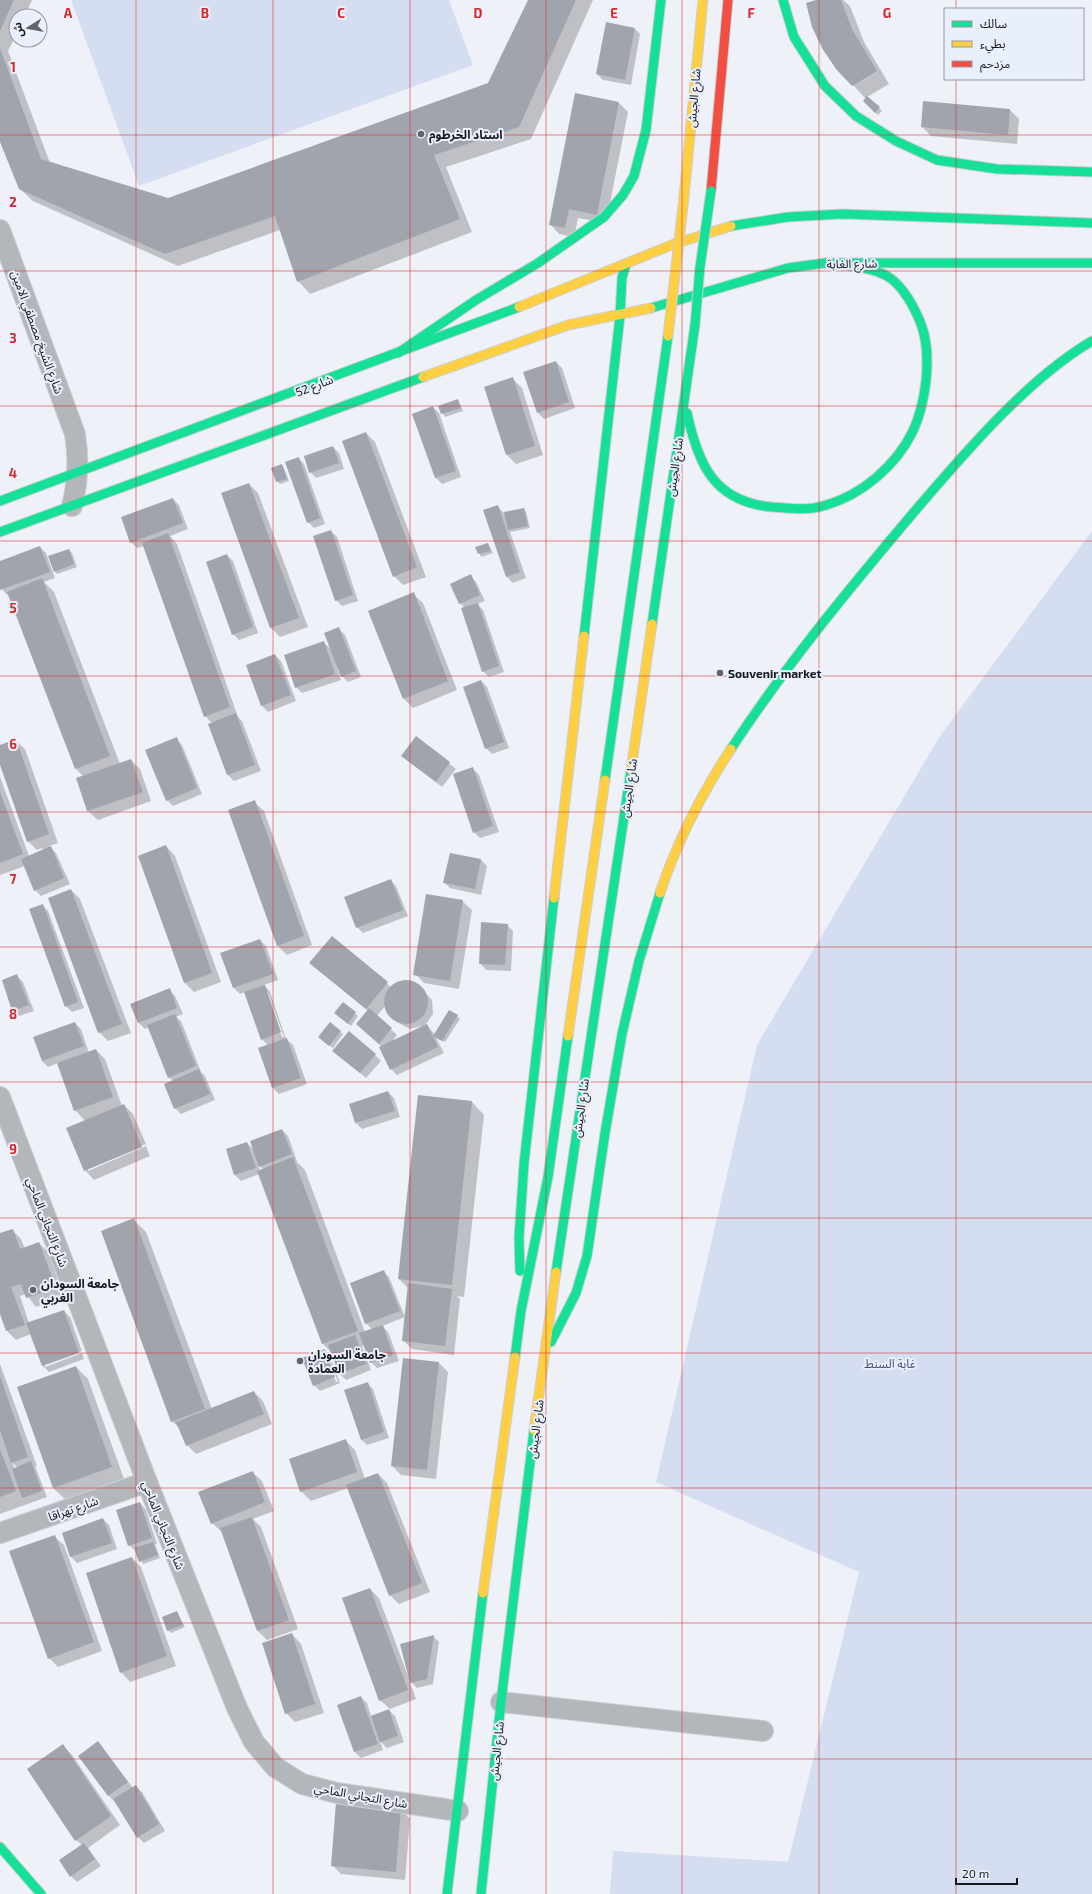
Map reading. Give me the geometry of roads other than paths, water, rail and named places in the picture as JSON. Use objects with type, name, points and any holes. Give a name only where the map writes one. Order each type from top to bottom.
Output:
[{"type":"main road","points":[[398,353],[476,300],[538,263],[604,217],[623,196],[634,176],[646,130],[661,0]]},
{"type":"main road","name":"شارع الجيش","points":[[447,1894],[458,1811],[486,1563],[521,1311],[548,1177],[668,336],[684,197],[703,0]]},
{"type":"main road","name":"شارع الجيش","points":[[481,1894],[501,1702],[543,1358],[630,780],[695,325],[700,267],[711,191],[728,0]]},
{"type":"main road","points":[[783,0],[794,37],[825,86],[856,116],[896,141],[937,160],[997,169],[1092,172]]},
{"type":"main road","points":[[651,6],[658,25]]},
{"type":"main road","points":[[521,1311],[519,1238],[525,1156],[620,316],[622,278],[626,264],[674,244],[737,224],[788,217],[842,214],[1092,223]]},
{"type":"main road","points":[[684,397],[692,438],[701,463],[716,484],[738,499],[768,507],[791,509],[822,506],[850,496],[873,480],[894,459],[911,435],[921,406],[928,365],[927,336],[916,310],[902,289],[882,273],[825,263]]},
{"type":"main road","name":"شارع الغابة","points":[[620,316],[788,268],[825,263],[1092,263]]},
{"type":"main road","name":"شارع 52","points":[[0,501],[557,293],[626,264]]},
{"type":"main road","points":[[0,532],[246,441],[568,325],[596,318],[620,316]]},
{"type":"main road","points":[[543,1358],[568,1309],[586,1261],[605,1134],[623,1031],[633,986],[645,936],[670,863],[692,816],[736,740],[763,700],[844,594],[950,470],[998,420],[1044,377],[1081,347],[1092,341]]},
{"type":"main road","points":[[0,1846],[41,1894]]},
{"type":"street","name":"شارع الشيخ مصطفي الامين","points":[[0,230],[75,434],[78,451],[78,471],[77,488],[72,506]]},
{"type":"street","name":"شارع التجاني الماحي","points":[[0,1097],[147,1482],[237,1708],[254,1742],[275,1767],[302,1784],[338,1793],[458,1811]]},
{"type":"street","name":"شارع تهراقا","points":[[0,1533],[147,1482]]},
{"type":"street","points":[[501,1702],[763,1731]]},
{"type":"place","name":"استاد الخرطوم","points":[[421,134]]},
{"type":"place","name":"Souvenir market","points":[[720,673]]},
{"type":"place","name":"جامعة السودان الغربي","points":[[33,1290]]},
{"type":"place","name":"جامعة السودان العمادة","points":[[300,1361]]},
{"type":"park label","name":"غابة السنط","points":[[890,1363]]}]
